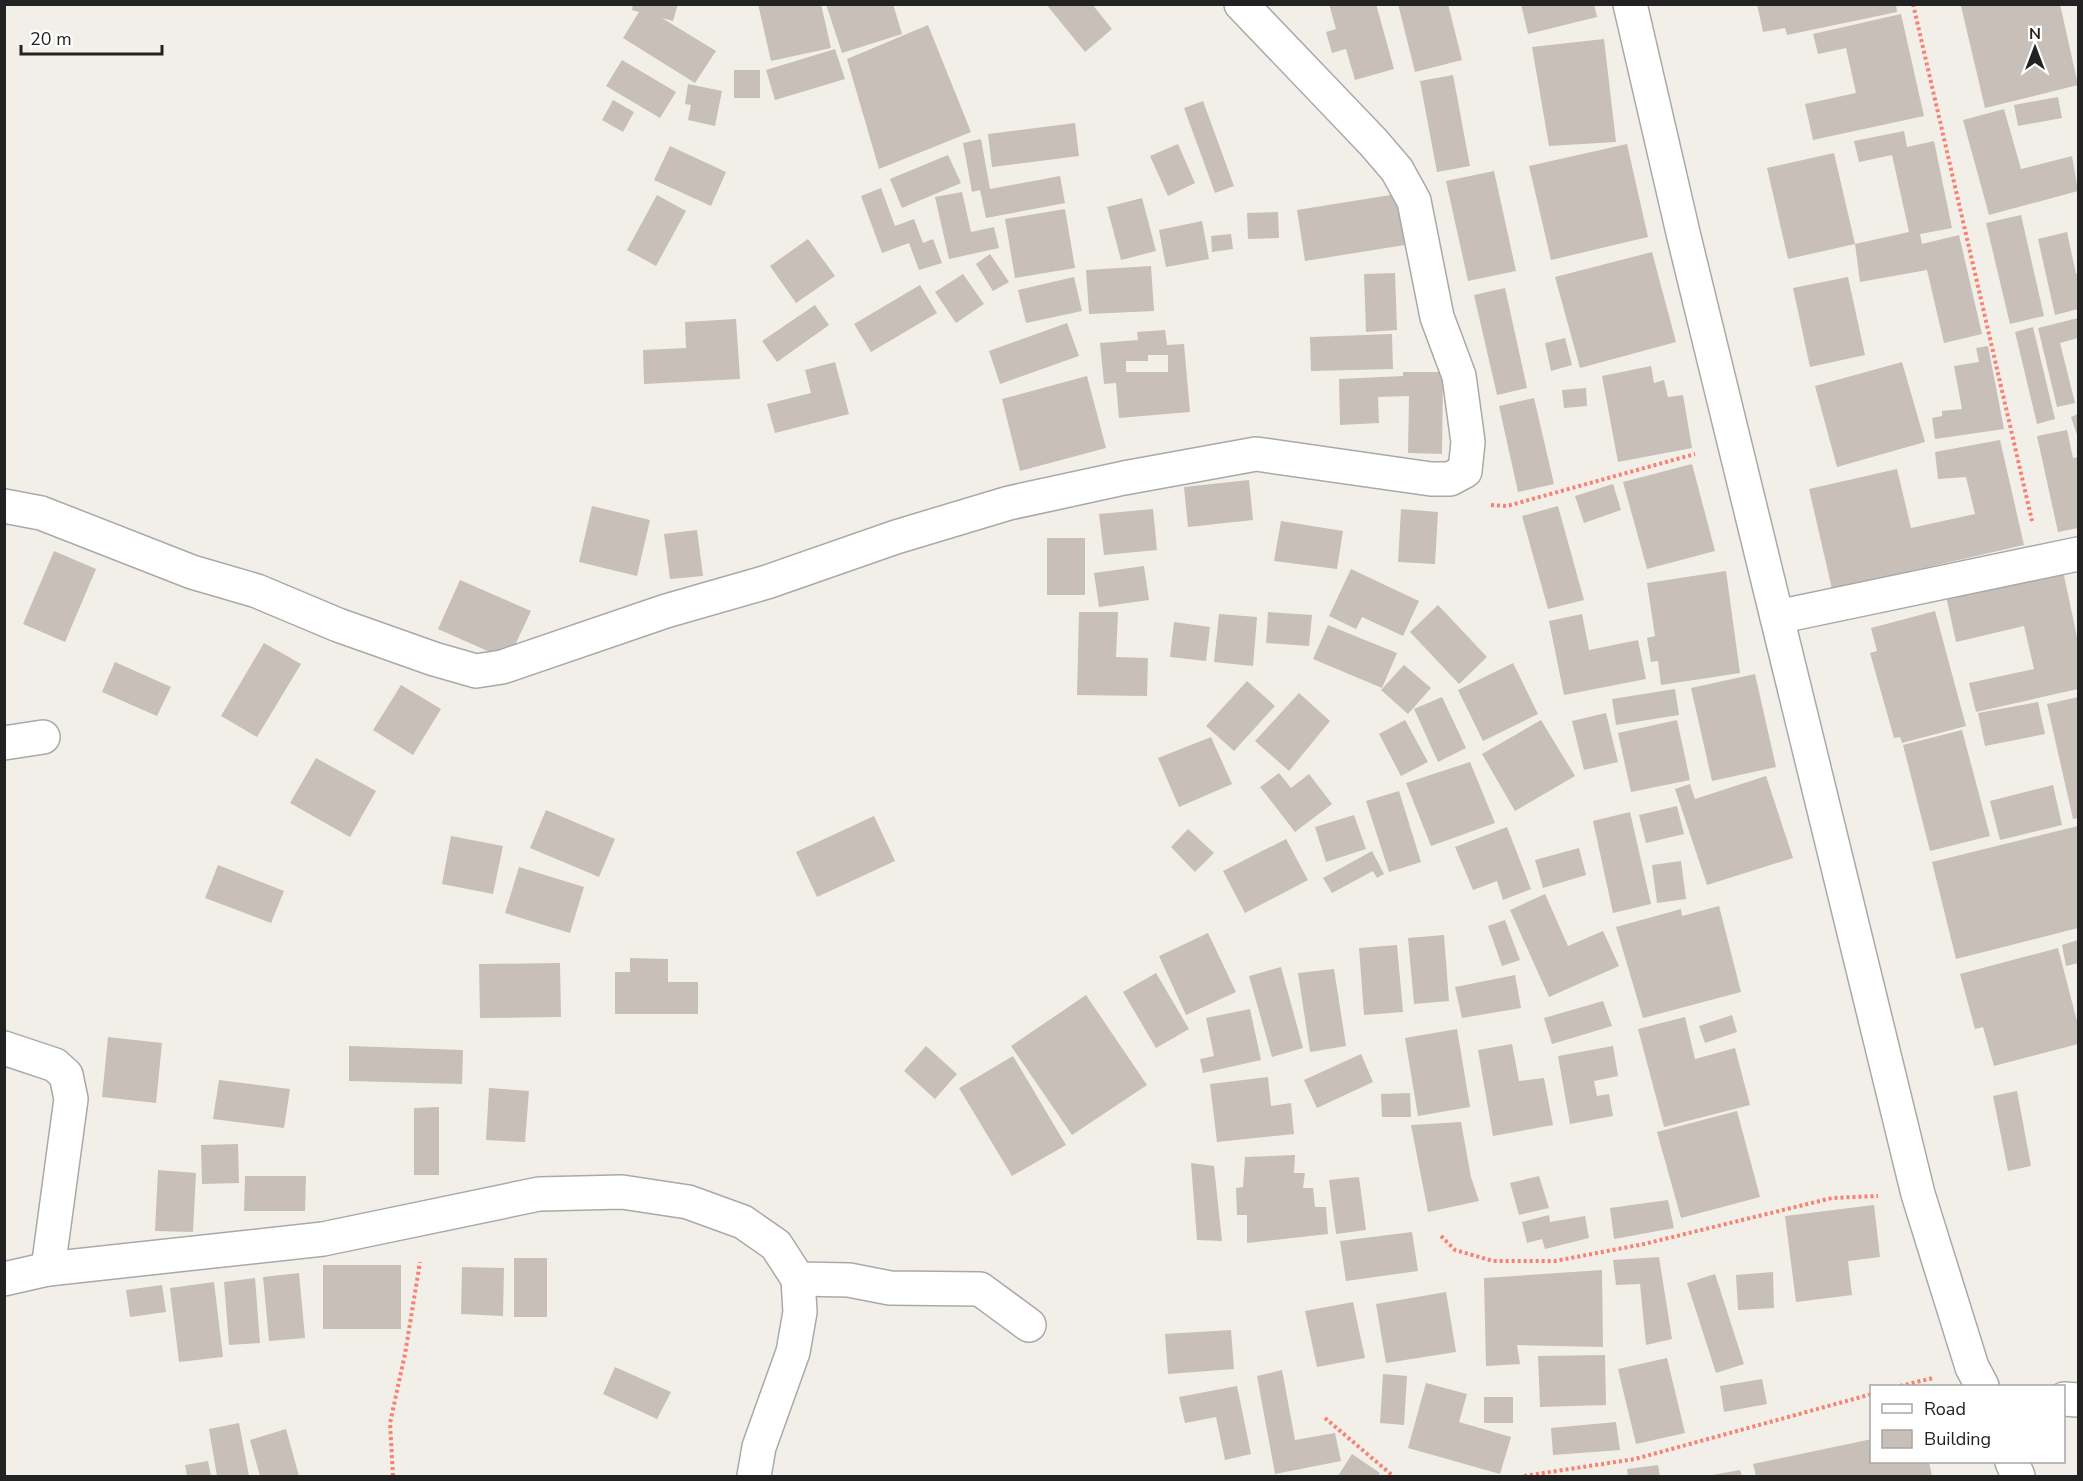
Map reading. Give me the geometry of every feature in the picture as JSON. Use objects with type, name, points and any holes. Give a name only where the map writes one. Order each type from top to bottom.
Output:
[{"type":"street","points":[[4,506],[40,513],[192,572],[257,591],[338,625],[476,671],[502,667],[986,510],[1124,477],[1256,454],[1431,479],[1450,479],[1465,471],[1468,442],[1459,376],[1437,317],[1414,201],[1397,170],[1373,142],[1242,4]]},
{"type":"street","points":[[1630,4],[1918,1194],[1972,1367],[1981,1385]]},
{"type":"street","points":[[1778,617],[2079,554]]},
{"type":"street","points":[[4,743],[43,738]]},
{"type":"street","points":[[4,1048],[55,1065],[66,1075],[71,1099],[48,1269]]},
{"type":"street","points":[[4,1279],[48,1269],[323,1239],[539,1194],[622,1192],[688,1202],[743,1222],[776,1245],[798,1279],[800,1312],[793,1352],[759,1447],[754,1476]]},
{"type":"street","points":[[798,1279],[849,1280],[890,1288],[980,1289],[1029,1325]]},
{"type":"path","points":[[1913,4],[2041,563]]},
{"type":"path","points":[[1450,479],[1486,504],[1507,506],[1735,443]]},
{"type":"path","points":[[1441,1236],[1455,1250],[1493,1261],[1555,1261],[1644,1244],[1832,1198],[1918,1194]]},
{"type":"path","points":[[393,1476],[390,1423],[405,1354],[427,1217]]},
{"type":"path","points":[[1524,1476],[1635,1459],[1870,1395]]},
{"type":"path","points":[[1325,1418],[1393,1476]]},
{"type":"building","points":[[633,4],[678,4],[673,21],[662,18],[716,51],[695,83],[623,38],[639,12],[632,10]]},
{"type":"building","points":[[758,4],[821,4],[831,48],[771,61]]},
{"type":"building","points":[[826,4],[893,4],[902,34],[842,53]]},
{"type":"building","points":[[1046,4],[1092,4],[1112,29],[1085,52]]},
{"type":"building","points":[[1329,4],[1376,4],[1394,69],[1355,80],[1346,49],[1332,53],[1326,32],[1336,29]]},
{"type":"building","points":[[1398,4],[1448,4],[1462,60],[1415,72]]},
{"type":"building","points":[[1521,4],[1594,4],[1597,17],[1528,34]]},
{"type":"building","points":[[1757,4],[1896,4],[1897,12],[1787,35],[1785,28],[1763,32]]},
{"type":"building","points":[[1967,4],[2060,4],[2078,85],[1985,108],[1961,6]]},
{"type":"building","points":[[1901,14],[1924,116],[1813,140],[1805,104],[1856,93],[1846,48],[1818,54],[1813,34]]},
{"type":"building","points":[[928,25],[971,132],[879,169],[847,59]]},
{"type":"building","points":[[1604,39],[1616,142],[1549,146],[1532,47]]},
{"type":"building","points":[[835,49],[845,79],[775,100],[766,70]]},
{"type":"building","points":[[622,60],[676,92],[660,118],[606,86]]},
{"type":"building","points":[[734,70],[760,70],[760,98],[734,98]]},
{"type":"building","points":[[1453,75],[1470,166],[1437,172],[1420,81]]},
{"type":"building","points":[[688,84],[722,91],[715,126],[688,120],[691,105],[685,104]]},
{"type":"building","points":[[2058,97],[2062,118],[2018,126],[2014,105]]},
{"type":"building","points":[[613,100],[634,112],[623,132],[602,120]]},
{"type":"building","points":[[1203,101],[1234,186],[1215,193],[1184,108]]},
{"type":"building","points":[[2004,109],[2021,169],[2072,156],[2078,191],[1989,215],[1963,120]]},
{"type":"building","points":[[1075,123],[1079,156],[992,167],[988,134]]},
{"type":"building","points":[[1904,131],[1907,147],[1934,141],[1952,228],[1920,234],[1922,244],[1959,235],[1982,334],[1944,343],[1927,270],[1860,282],[1855,244],[1909,232],[1892,155],[1859,162],[1854,141]]},
{"type":"building","points":[[981,139],[990,189],[1060,176],[1065,203],[986,218],[980,190],[972,192],[963,143]]},
{"type":"building","points":[[1178,144],[1195,183],[1168,196],[1150,156]]},
{"type":"building","points":[[1627,144],[1648,237],[1551,260],[1529,166]]},
{"type":"building","points":[[670,146],[726,172],[711,206],[654,180]]},
{"type":"building","points":[[1834,153],[1855,244],[1788,259],[1767,168]]},
{"type":"building","points":[[948,155],[961,183],[902,208],[890,179]]},
{"type":"building","points":[[1494,171],[1516,271],[1468,281],[1446,181]]},
{"type":"building","points":[[881,188],[895,226],[914,219],[923,243],[933,239],[942,263],[919,270],[909,243],[882,253],[861,196]]},
{"type":"building","points":[[962,192],[971,232],[994,227],[999,248],[949,259],[935,197]]},
{"type":"building","points":[[1403,193],[1411,244],[1305,261],[1297,210]]},
{"type":"building","points":[[657,195],[686,211],[656,266],[627,250]]},
{"type":"building","points":[[1142,198],[1156,251],[1121,260],[1107,207]]},
{"type":"building","points":[[1065,209],[1075,268],[1015,278],[1005,219]]},
{"type":"building","points":[[1278,212],[1279,238],[1248,239],[1247,213]]},
{"type":"building","points":[[2021,215],[2044,316],[2010,324],[1986,223]]},
{"type":"building","points":[[1202,221],[1209,259],[1166,267],[1159,230]]},
{"type":"building","points":[[2067,232],[2076,274],[2078,273],[2078,309],[2055,315],[2038,239]]},
{"type":"building","points":[[1231,234],[1233,249],[1212,252],[1211,236]]},
{"type":"building","points":[[808,239],[835,276],[796,303],[770,266]]},
{"type":"building","points":[[1652,252],[1676,342],[1580,368],[1555,277]]},
{"type":"building","points":[[990,254],[1009,282],[993,291],[976,264]]},
{"type":"building","points":[[1151,266],[1154,311],[1089,314],[1086,270]]},
{"type":"building","points":[[1395,273],[1397,330],[1366,332],[1364,274]]},
{"type":"building","points":[[963,274],[984,304],[956,323],[935,292]]},
{"type":"building","points":[[1074,277],[1082,311],[1026,323],[1018,290]]},
{"type":"building","points":[[1848,277],[1865,355],[1810,367],[1793,288]]},
{"type":"building","points":[[920,285],[937,313],[871,352],[854,324]]},
{"type":"building","points":[[1505,288],[1527,388],[1497,395],[1474,295]]},
{"type":"building","points":[[815,305],[829,325],[777,362],[762,341]]},
{"type":"building","points":[[2078,318],[2078,338],[2060,343],[2075,403],[2057,407],[2038,328]]},
{"type":"building","points":[[736,319],[740,379],[644,384],[643,350],[686,348],[685,322]]},
{"type":"building","points":[[1067,323],[1079,356],[1000,384],[989,351]]},
{"type":"building","points":[[2033,327],[2055,419],[2037,424],[2015,332]]},
{"type":"building","points":[[1165,330],[1167,345],[1184,344],[1190,412],[1119,418],[1116,383],[1104,384],[1100,343],[1138,340],[1137,332]],"holes":[[[1148,355],[1168,355],[1168,372],[1126,372],[1126,361],[1148,361]]]},
{"type":"building","points":[[1392,334],[1393,369],[1311,371],[1310,337]]},
{"type":"building","points":[[1565,338],[1572,365],[1551,371],[1545,343]]},
{"type":"building","points":[[1988,346],[2004,429],[1935,439],[1932,418],[1942,416],[1942,411],[1962,409],[1954,366],[1979,362],[1976,348]]},
{"type":"building","points":[[835,362],[849,414],[775,433],[767,404],[811,393],[805,370]]},
{"type":"building","points":[[1902,362],[1925,442],[1837,467],[1815,386]]},
{"type":"building","points":[[1651,366],[1654,383],[1664,380],[1668,397],[1683,395],[1692,448],[1618,462],[1602,376]]},
{"type":"building","points":[[1403,372],[1443,372],[1442,454],[1408,453],[1409,396],[1378,397],[1379,423],[1340,425],[1339,379],[1403,376]]},
{"type":"building","points":[[1087,376],[1106,448],[1020,471],[1002,399]]},
{"type":"building","points":[[1586,388],[1587,406],[1564,408],[1562,390]]},
{"type":"building","points":[[1534,398],[1554,484],[1518,492],[1499,406]]},
{"type":"building","points":[[2078,414],[2078,438],[2071,417]]},
{"type":"building","points":[[2067,430],[2073,458],[2078,457],[2078,528],[2058,532],[2037,436]]},
{"type":"building","points":[[2000,440],[2024,545],[1832,589],[1809,489],[1897,469],[1911,528],[1975,514],[1966,477],[1938,479],[1935,452]]},
{"type":"building","points":[[1692,464],[1715,551],[1647,569],[1623,482]]},
{"type":"building","points":[[1249,480],[1253,520],[1188,527],[1184,487]]},
{"type":"building","points":[[1613,484],[1621,510],[1584,523],[1575,496]]},
{"type":"building","points":[[592,506],[650,520],[637,576],[579,562]]},
{"type":"building","points":[[1558,506],[1584,600],[1548,609],[1522,516]]},
{"type":"building","points":[[1153,509],[1157,550],[1104,555],[1099,514]]},
{"type":"building","points":[[1401,509],[1438,512],[1435,564],[1398,562]]},
{"type":"building","points":[[1281,521],[1343,531],[1337,569],[1274,561]]},
{"type":"building","points":[[697,530],[703,576],[670,579],[664,534]]},
{"type":"building","points":[[1047,538],[1085,538],[1085,595],[1047,595]]},
{"type":"building","points":[[54,551],[96,569],[65,642],[23,624]]},
{"type":"building","points":[[1144,566],[1149,600],[1099,607],[1094,573]]},
{"type":"building","points":[[2062,566],[2078,642],[2078,689],[1976,712],[1969,683],[2034,669],[2024,626],[1956,642],[1946,596]]},
{"type":"building","points":[[1351,569],[1419,601],[1403,636],[1362,617],[1356,629],[1329,616]]},
{"type":"building","points":[[1726,571],[1740,673],[1661,685],[1658,661],[1651,662],[1647,638],[1655,636],[1647,583]]},
{"type":"building","points":[[460,580],[531,611],[508,660],[438,629]]},
{"type":"building","points":[[1438,605],[1487,657],[1459,684],[1410,632]]},
{"type":"building","points":[[1935,611],[1966,726],[1902,743],[1900,737],[1894,738],[1870,653],[1877,651],[1871,628]]},
{"type":"building","points":[[1079,612],[1118,612],[1116,657],[1148,658],[1147,696],[1077,695]]},
{"type":"building","points":[[1268,612],[1312,615],[1309,646],[1266,643]]},
{"type":"building","points":[[1219,614],[1257,617],[1253,666],[1214,662]]},
{"type":"building","points":[[1582,614],[1589,650],[1638,640],[1646,679],[1564,695],[1549,621]]},
{"type":"building","points":[[1174,622],[1210,627],[1206,661],[1170,657]]},
{"type":"building","points":[[1328,625],[1397,653],[1382,688],[1313,659]]},
{"type":"building","points":[[264,643],[301,664],[257,737],[221,716]]},
{"type":"building","points":[[115,662],[171,687],[157,716],[102,692]]},
{"type":"building","points":[[1513,663],[1538,714],[1483,741],[1458,690]]},
{"type":"building","points":[[1404,665],[1431,688],[1408,714],[1381,690]]},
{"type":"building","points":[[1755,674],[1776,767],[1712,781],[1691,688]]},
{"type":"building","points":[[1247,681],[1275,706],[1234,751],[1206,726]]},
{"type":"building","points":[[401,685],[441,709],[413,755],[373,730]]},
{"type":"building","points":[[1675,689],[1679,715],[1616,725],[1612,699]]},
{"type":"building","points":[[1299,693],[1330,721],[1289,771],[1255,741]]},
{"type":"building","points":[[1442,697],[1466,748],[1438,762],[1414,709]]},
{"type":"building","points":[[2078,697],[2078,818],[2073,819],[2047,704]]},
{"type":"building","points":[[2038,702],[2045,734],[1985,746],[1978,713]]},
{"type":"building","points":[[1606,713],[1618,762],[1584,770],[1572,721]]},
{"type":"building","points":[[1405,720],[1428,762],[1401,776],[1379,734]]},
{"type":"building","points":[[1541,720],[1575,776],[1515,811],[1482,754]]},
{"type":"building","points":[[1677,720],[1690,780],[1631,792],[1618,733]]},
{"type":"building","points":[[1962,730],[1990,836],[1930,851],[1903,745]]},
{"type":"building","points":[[1211,737],[1232,784],[1179,807],[1158,758]]},
{"type":"building","points":[[316,758],[376,791],[350,837],[290,803]]},
{"type":"building","points":[[1470,762],[1495,823],[1431,846],[1406,783]]},
{"type":"building","points":[[1279,773],[1291,788],[1309,774],[1332,804],[1295,832],[1260,787]]},
{"type":"building","points":[[1766,776],[1793,858],[1707,885],[1675,789],[1690,784],[1695,799]]},
{"type":"building","points":[[2053,785],[2062,825],[2000,840],[1990,801]]},
{"type":"building","points":[[1399,791],[1421,862],[1389,872],[1366,801]]},
{"type":"building","points":[[1677,806],[1684,834],[1646,843],[1639,815]]},
{"type":"building","points":[[546,810],[615,839],[599,877],[530,848]]},
{"type":"building","points":[[1630,812],[1651,904],[1613,913],[1593,821]]},
{"type":"building","points":[[1354,815],[1366,849],[1326,862],[1315,827]]},
{"type":"building","points":[[874,816],[895,861],[817,897],[796,852]]},
{"type":"building","points":[[2078,826],[2078,928],[1956,959],[1932,862]]},
{"type":"building","points":[[1507,827],[1531,889],[1503,900],[1497,881],[1473,890],[1455,847]]},
{"type":"building","points":[[1188,829],[1214,853],[1195,872],[1171,847]]},
{"type":"building","points":[[451,836],[503,846],[493,894],[442,884]]},
{"type":"building","points":[[1286,839],[1308,880],[1245,913],[1223,871]]},
{"type":"building","points":[[1579,848],[1586,875],[1543,888],[1535,860]]},
{"type":"building","points":[[1372,851],[1384,874],[1377,878],[1373,871],[1332,893],[1323,878]]},
{"type":"building","points":[[1681,861],[1686,899],[1657,903],[1652,865]]},
{"type":"building","points":[[218,865],[284,891],[271,923],[205,898]]},
{"type":"building","points":[[519,867],[584,887],[570,933],[505,913]]},
{"type":"building","points":[[1545,894],[1568,946],[1603,931],[1619,966],[1549,997],[1510,910]]},
{"type":"building","points":[[1719,906],[1741,992],[1643,1018],[1616,927],[1681,909],[1682,916]]},
{"type":"building","points":[[1505,920],[1520,960],[1502,966],[1488,926]]},
{"type":"building","points":[[1208,933],[1236,992],[1186,1015],[1159,956]]},
{"type":"building","points":[[1444,935],[1449,1001],[1414,1004],[1408,938]]},
{"type":"building","points":[[2078,940],[2078,963],[2066,966],[2062,945]]},
{"type":"building","points":[[1397,945],[1403,1012],[1364,1015],[1359,948]]},
{"type":"building","points":[[2058,948],[2078,1025],[2078,1044],[1994,1066],[1983,1027],[1975,1029],[1960,974]]},
{"type":"building","points":[[630,958],[668,959],[668,982],[698,982],[698,1014],[615,1014],[615,972],[630,972]]},
{"type":"building","points":[[560,963],[561,1017],[480,1018],[479,964]]},
{"type":"building","points":[[1281,967],[1303,1048],[1272,1057],[1249,976]]},
{"type":"building","points":[[1334,969],[1346,1046],[1310,1052],[1298,973]]},
{"type":"building","points":[[1156,973],[1189,1029],[1156,1048],[1123,992]]},
{"type":"building","points":[[1515,975],[1521,1008],[1462,1018],[1455,987]]},
{"type":"building","points":[[1086,995],[1147,1085],[1072,1135],[1011,1046]]},
{"type":"building","points":[[1603,1001],[1612,1026],[1552,1044],[1544,1018]]},
{"type":"building","points":[[1250,1009],[1261,1060],[1203,1073],[1200,1059],[1214,1056],[1206,1018]]},
{"type":"building","points":[[1732,1015],[1737,1032],[1705,1043],[1699,1026]]},
{"type":"building","points":[[1685,1017],[1695,1059],[1735,1048],[1750,1105],[1664,1127],[1638,1029]]},
{"type":"building","points":[[1457,1029],[1470,1107],[1418,1116],[1405,1038]]},
{"type":"building","points":[[108,1037],[162,1043],[156,1103],[102,1097]]},
{"type":"building","points":[[1512,1044],[1519,1081],[1544,1078],[1553,1125],[1493,1136],[1478,1050]]},
{"type":"building","points":[[349,1046],[463,1050],[462,1084],[349,1081]]},
{"type":"building","points":[[926,1046],[957,1074],[935,1099],[904,1071]]},
{"type":"building","points":[[1613,1046],[1618,1076],[1594,1081],[1597,1096],[1609,1094],[1613,1116],[1570,1124],[1558,1056]]},
{"type":"building","points":[[1361,1054],[1373,1082],[1317,1108],[1304,1080]]},
{"type":"building","points":[[1013,1056],[1066,1145],[1012,1176],[959,1088]]},
{"type":"building","points":[[1268,1077],[1271,1106],[1291,1103],[1294,1134],[1217,1142],[1210,1084]]},
{"type":"building","points":[[219,1080],[290,1089],[284,1128],[213,1119]]},
{"type":"building","points":[[489,1088],[529,1091],[525,1142],[486,1140]]},
{"type":"building","points":[[2017,1091],[2031,1166],[2008,1171],[1993,1096]]},
{"type":"building","points":[[1410,1093],[1411,1117],[1382,1117],[1381,1094]]},
{"type":"building","points":[[439,1107],[439,1175],[414,1175],[414,1108]]},
{"type":"building","points":[[1737,1111],[1760,1197],[1681,1218],[1657,1132]]},
{"type":"building","points":[[1461,1122],[1471,1177],[1479,1201],[1428,1212],[1411,1125]]},
{"type":"building","points":[[238,1144],[239,1183],[202,1184],[201,1145]]},
{"type":"building","points":[[1295,1155],[1294,1173],[1305,1173],[1303,1188],[1313,1188],[1315,1207],[1326,1207],[1328,1234],[1247,1243],[1247,1215],[1237,1215],[1236,1188],[1243,1187],[1245,1157]]},
{"type":"building","points":[[1191,1163],[1214,1166],[1222,1241],[1197,1240]]},
{"type":"building","points":[[158,1170],[196,1173],[193,1232],[155,1231]]},
{"type":"building","points":[[245,1176],[306,1176],[305,1211],[244,1211]]},
{"type":"building","points":[[1539,1176],[1549,1208],[1519,1215],[1510,1183]]},
{"type":"building","points":[[1359,1177],[1366,1230],[1336,1234],[1329,1180]]},
{"type":"building","points":[[1668,1200],[1674,1228],[1614,1239],[1610,1208]]},
{"type":"building","points":[[1874,1205],[1880,1257],[1848,1261],[1852,1295],[1796,1302],[1785,1216]]},
{"type":"building","points":[[1549,1215],[1550,1222],[1585,1216],[1589,1238],[1545,1249],[1542,1239],[1527,1243],[1522,1222]]},
{"type":"building","points":[[1412,1232],[1418,1271],[1346,1281],[1340,1241]]},
{"type":"building","points":[[1659,1257],[1672,1339],[1646,1345],[1640,1284],[1616,1285],[1613,1260]]},
{"type":"building","points":[[514,1258],[547,1258],[547,1317],[514,1317]]},
{"type":"building","points":[[323,1265],[401,1265],[401,1329],[323,1329]]},
{"type":"building","points":[[462,1267],[504,1268],[503,1316],[461,1314]]},
{"type":"building","points":[[1602,1270],[1603,1347],[1517,1345],[1520,1364],[1486,1366],[1484,1278]]},
{"type":"building","points":[[1773,1272],[1774,1308],[1738,1310],[1736,1275]]},
{"type":"building","points":[[299,1273],[305,1338],[269,1341],[263,1277]]},
{"type":"building","points":[[1715,1274],[1744,1364],[1716,1373],[1687,1283]]},
{"type":"building","points":[[255,1278],[260,1343],[229,1345],[224,1282]]},
{"type":"building","points":[[214,1282],[223,1357],[179,1362],[170,1288]]},
{"type":"building","points":[[162,1285],[166,1312],[130,1317],[126,1290]]},
{"type":"building","points":[[1446,1292],[1456,1352],[1386,1363],[1376,1304]]},
{"type":"building","points":[[1353,1302],[1365,1358],[1317,1367],[1305,1311]]},
{"type":"building","points":[[1231,1330],[1234,1369],[1168,1374],[1165,1334]]},
{"type":"building","points":[[1605,1355],[1606,1405],[1540,1407],[1538,1356]]},
{"type":"building","points":[[1667,1358],[1685,1433],[1636,1444],[1618,1369]]},
{"type":"building","points":[[615,1367],[671,1392],[657,1419],[603,1394]]},
{"type":"building","points":[[1282,1370],[1295,1440],[1335,1433],[1341,1461],[1275,1474],[1257,1376]]},
{"type":"building","points":[[1383,1374],[1407,1376],[1404,1425],[1380,1423]]},
{"type":"building","points":[[1762,1379],[1767,1404],[1724,1412],[1720,1386]]},
{"type":"building","points":[[1426,1383],[1467,1394],[1459,1422],[1511,1437],[1500,1474],[1408,1448]]},
{"type":"building","points":[[1237,1386],[1251,1454],[1225,1460],[1216,1417],[1185,1423],[1179,1397]]},
{"type":"building","points":[[1484,1397],[1513,1397],[1513,1423],[1484,1423]]},
{"type":"building","points":[[1616,1422],[1620,1450],[1553,1455],[1551,1428]]},
{"type":"building","points":[[239,1423],[249,1476],[217,1476],[209,1429]]},
{"type":"building","points":[[286,1429],[299,1476],[260,1476],[250,1440]]},
{"type":"building","points":[[1870,1439],[1870,1463],[1929,1463],[1932,1476],[1756,1476],[1753,1464]]},
{"type":"building","points":[[1352,1454],[1380,1473],[1378,1476],[1338,1476]]},
{"type":"building","points":[[208,1461],[211,1476],[187,1476],[185,1465]]},
{"type":"building","points":[[1658,1465],[1660,1476],[1628,1476],[1627,1469]]},
{"type":"building","points":[[1740,1470],[1742,1476],[1712,1476],[1712,1475]]}]
